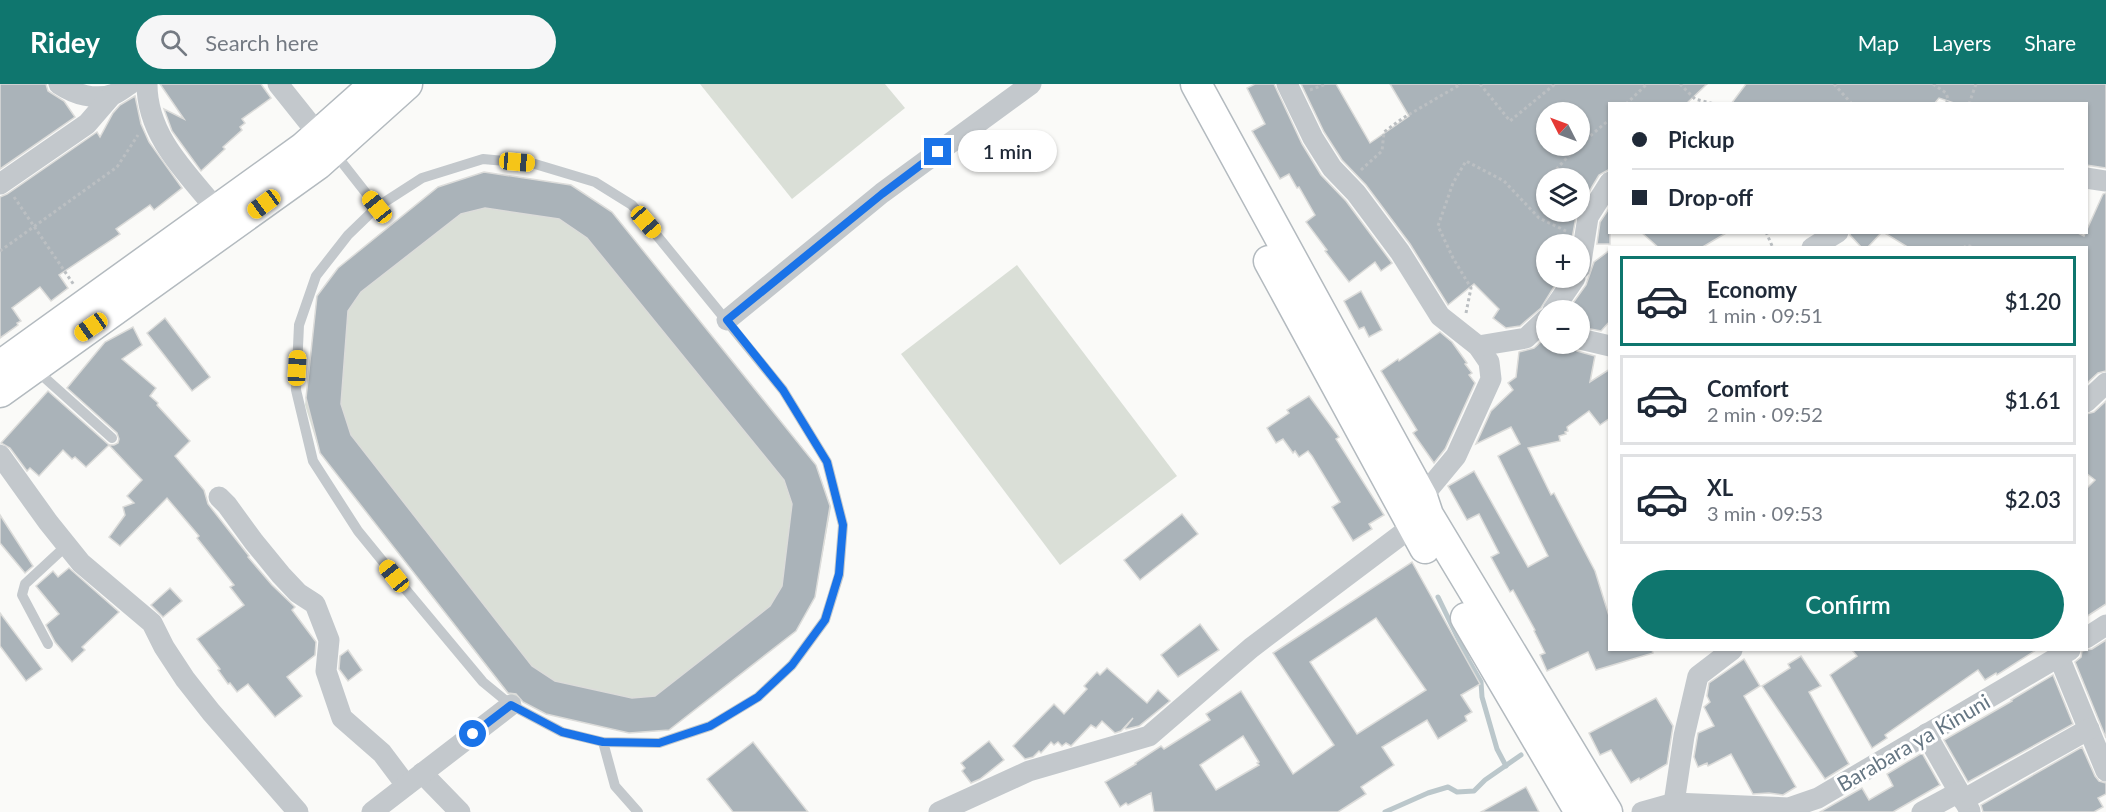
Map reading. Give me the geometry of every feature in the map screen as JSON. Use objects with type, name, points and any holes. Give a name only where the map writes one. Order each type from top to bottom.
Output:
[{"type":"main road","points":[[10,363],[264,204],[325,143],[375,84]]},
{"type":"main road","points":[[0,392],[10,363],[86,304],[217,210],[325,143],[407,84]]},
{"type":"main road","points":[[1176,84],[1322,361],[1607,812]]},
{"type":"main road","points":[[1196,84],[1420,513],[1580,812]]},
{"type":"street","points":[[59,84],[74,94],[87,96],[121,89]]},
{"type":"street","points":[[147,84],[151,116],[156,131],[167,150],[217,210]]},
{"type":"street","points":[[278,84],[325,143]]},
{"type":"street","points":[[727,320],[882,194],[1031,84]]},
{"type":"street","points":[[939,812],[1029,771],[1149,736],[1251,648],[1420,513],[1456,456],[1491,379],[1489,362],[1470,340],[1440,316],[1400,252],[1356,193],[1332,168],[1312,138],[1287,84]]},
{"type":"street","points":[[1,183],[87,124],[121,89]]},
{"type":"street","points":[[2088,177],[2106,180]]},
{"type":"street","points":[[1585,234],[1588,217],[1608,185]]},
{"type":"street","points":[[1815,246],[1835,234]]},
{"type":"street","points":[[1470,340],[1536,337]]},
{"type":"street","points":[[1590,341],[1608,346]]},
{"type":"street","points":[[0,455],[66,546],[81,563],[152,623],[164,647],[191,687],[298,812]]},
{"type":"street","points":[[219,497],[298,593],[315,604],[330,640],[326,671],[342,718],[414,779],[460,812]]},
{"type":"street","points":[[2088,637],[2106,625]]},
{"type":"street","points":[[1674,804],[1684,736],[1698,676],[1731,651]]},
{"type":"street","points":[[2064,653],[2089,729],[2106,771]]},
{"type":"street","name":"Barabara ya Kinuni","points":[[1642,812],[1674,804],[1790,810],[1818,798],[2064,653]]},
{"type":"street","points":[[372,812],[511,705]]},
{"type":"street","points":[[1922,812],[1964,801],[2089,729]]},
{"type":"street","points":[[1926,734],[1964,801]]},
{"type":"lane","points":[[325,143],[377,207]]},
{"type":"lane","points":[[483,159],[535,164],[595,182],[632,205],[727,320],[783,390],[827,462],[843,525],[839,574],[825,620],[792,665],[758,697],[710,726],[659,743],[603,742],[562,732],[511,705],[483,682],[358,531],[313,461],[296,390],[299,326],[316,276],[348,235],[377,207],[422,178],[483,159]]},
{"type":"lane","points":[[10,363],[112,438]]},
{"type":"lane","points":[[48,644],[22,595],[23,588],[66,546]]},
{"type":"lane","points":[[603,742],[615,786],[638,812]]},
{"type":"path","points":[[1345,182],[1382,151],[1384,132],[1403,118],[1461,84]]},
{"type":"path","points":[[1480,84],[1510,122],[1555,84]]},
{"type":"path","points":[[1628,102],[1647,84]]},
{"type":"path","points":[[1680,84],[1695,99],[1706,102]]},
{"type":"path","points":[[1834,84],[1850,102]]},
{"type":"path","points":[[1933,84],[1946,93],[1947,102]]},
{"type":"path","points":[[1970,102],[1976,84]]},
{"type":"path","points":[[0,251],[117,167],[151,116]]},
{"type":"path","points":[[1557,168],[1575,149],[1608,121]]},
{"type":"path","points":[[1470,340],[1470,288],[1438,226],[1453,183],[1466,161],[1504,181],[1539,218],[1573,234]]},
{"type":"path","points":[[1,183],[36,227],[86,304]]},
{"type":"shaded area","points":[[700,84],[885,84],[905,108],[792,199]]},
{"type":"shaded area","points":[[484,172],[571,185],[612,212],[816,465],[831,507],[815,597],[796,631],[669,730],[629,733],[546,714],[508,694],[320,453],[305,405],[317,296],[338,268],[438,187]]},
{"type":"shaded area","points":[[1017,265],[1177,476],[1060,565],[901,354]]},
{"type":"building","points":[[0,84],[46,84],[48,91],[64,101],[75,117],[0,169]]},
{"type":"building","points":[[160,84],[261,84],[271,98],[242,119],[245,123],[240,127],[242,130],[201,171],[172,131],[164,109],[184,119]]},
{"type":"building","points":[[1255,84],[1274,84],[1302,144],[1321,175],[1346,201],[1392,263],[1381,271],[1375,262],[1349,282],[1325,251],[1327,250],[1306,222],[1315,215],[1299,187],[1297,188],[1289,174],[1280,179],[1252,131],[1265,124],[1247,88]]},
{"type":"building","points":[[1301,84],[1336,84],[1370,143],[1409,116],[1390,84],[1707,84],[1688,102],[1608,102],[1608,170],[1599,175],[1590,190],[1590,168],[1536,168],[1536,222],[1575,222],[1573,234],[1536,234],[1536,288],[1553,288],[1546,300],[1536,300],[1536,312],[1520,326],[1506,328],[1493,318],[1499,309],[1474,284],[1448,305],[1410,244],[1366,185],[1342,160],[1324,132]]},
{"type":"building","points":[[1746,84],[2106,84],[2106,168],[2088,165],[2088,102],[1951,102],[1939,98],[1936,102],[1732,102]]},
{"type":"building","points":[[135,96],[141,124],[149,142],[182,188],[154,210],[150,205],[116,229],[120,234],[59,275],[68,288],[51,301],[40,287],[12,308],[21,321],[0,338],[0,197],[97,132],[100,137],[113,113],[120,105]]},
{"type":"building","points":[[484,172],[571,185],[612,212],[816,465],[830,506],[815,597],[796,631],[669,730],[629,733],[546,714],[523,702],[516,694],[508,693],[320,453],[306,398],[317,296],[338,268],[438,187]],"holes":[[[485,208],[559,219],[587,238],[784,480],[792,504],[782,586],[770,606],[655,696],[632,698],[555,681],[532,666],[351,435],[341,404],[348,311],[361,292],[461,214]]]},
{"type":"building","points":[[2106,193],[2106,371],[2098,373],[2088,382],[2088,246],[1906,246],[1886,234],[2080,234],[2084,236],[2088,234],[2088,227],[2103,194]]},
{"type":"building","points":[[1608,210],[1610,244],[1597,244],[1600,222]]},
{"type":"building","points":[[1643,234],[1725,234],[1704,246],[1657,246]]},
{"type":"building","points":[[1880,234],[1869,246],[1860,246],[1850,235]]},
{"type":"building","points":[[1608,252],[1608,323],[1601,331],[1590,329],[1590,300],[1575,300],[1584,288],[1590,288],[1590,274],[1594,262]]},
{"type":"building","points":[[1361,291],[1382,330],[1369,337],[1364,327],[1359,329],[1344,301]]},
{"type":"building","points":[[165,318],[210,377],[192,391],[147,333]]},
{"type":"building","points":[[133,327],[142,345],[122,359],[156,388],[150,396],[190,441],[175,456],[204,490],[208,504],[248,557],[295,607],[292,610],[316,642],[315,655],[287,677],[302,696],[275,717],[248,684],[237,692],[230,683],[228,684],[218,670],[220,669],[197,639],[244,605],[230,587],[234,585],[197,538],[199,536],[167,498],[120,546],[109,537],[125,515],[123,507],[134,503],[127,496],[142,480],[109,445],[118,443],[117,433],[67,388],[105,342]]},
{"type":"building","points":[[1440,332],[1452,342],[1467,363],[1465,364],[1472,373],[1469,375],[1475,383],[1445,449],[1434,463],[1413,433],[1417,430],[1381,371]]},
{"type":"building","points":[[1536,346],[1536,354],[1595,356],[1590,382],[1608,370],[1608,419],[1600,425],[1589,411],[1567,427],[1566,434],[1559,436],[1560,441],[1528,448],[1551,495],[1554,493],[1595,571],[1608,613],[1608,651],[1652,651],[1653,653],[1596,670],[1588,652],[1547,671],[1540,655],[1545,653],[1535,630],[1513,590],[1510,592],[1491,557],[1499,553],[1479,514],[1467,520],[1448,486],[1474,471],[1528,567],[1548,556],[1498,456],[1520,444],[1511,427],[1476,444],[1491,411],[1513,390],[1508,383],[1516,377],[1519,352]]},
{"type":"building","points":[[48,391],[109,445],[86,467],[75,457],[72,459],[63,450],[39,476],[30,468],[27,471],[10,448],[1,443]]},
{"type":"building","points":[[1309,396],[1339,437],[1336,439],[1384,515],[1369,524],[1372,529],[1353,541],[1332,507],[1340,502],[1312,456],[1308,451],[1299,457],[1295,451],[1293,453],[1283,439],[1276,443],[1267,428],[1289,413],[1287,410]]},
{"type":"building","points":[[2106,401],[2106,604],[2088,616],[2088,487],[2095,480],[2088,475],[2088,414],[2094,412]]},
{"type":"building","points":[[1182,514],[1198,534],[1140,580],[1124,560]]},
{"type":"building","points":[[0,515],[33,566],[25,573],[0,543]]},
{"type":"building","points":[[1412,562],[1480,684],[1461,695],[1472,712],[1465,716],[1467,721],[1438,739],[1427,720],[1382,747],[1394,765],[1361,787],[1366,794],[1338,812],[1154,812],[1151,793],[1120,807],[1105,782],[1161,746],[1164,749],[1210,720],[1206,714],[1241,691],[1293,774],[1334,745],[1273,653]],"holes":[[[1376,618],[1426,690],[1357,734],[1310,662]],[[1243,736],[1259,765],[1216,790],[1200,765]]]},
{"type":"building","points":[[69,568],[119,612],[82,647],[85,650],[72,662],[55,642],[46,625],[59,614],[36,586],[53,571],[58,577]]},
{"type":"building","points":[[170,588],[182,601],[163,617],[151,605]]},
{"type":"building","points":[[0,613],[42,669],[26,681],[0,646]]},
{"type":"building","points":[[1200,624],[1219,650],[1178,677],[1161,655]]},
{"type":"building","points":[[2106,640],[2106,738],[2075,662],[2081,657],[2082,651],[2092,649]]},
{"type":"building","points":[[348,650],[362,670],[348,681],[339,669],[340,656]]},
{"type":"building","points":[[1853,651],[2034,651],[1985,680],[1978,670],[1885,735],[1887,738],[1872,748],[1830,675],[1857,656]]},
{"type":"building","points":[[1801,656],[1821,686],[1809,692],[1849,764],[1825,779],[1762,686],[1790,668],[1788,664]]},
{"type":"building","points":[[1744,659],[1760,686],[1744,696],[1796,787],[1783,795],[1753,794],[1731,754],[1708,766],[1707,763],[1698,767],[1694,757],[1698,733],[1714,726],[1704,707],[1710,702],[1707,696],[1709,683]]},
{"type":"building","points":[[1107,668],[1147,703],[1158,690],[1170,701],[1139,726],[1125,728],[1133,718],[1121,731],[1115,733],[1102,721],[1096,728],[1091,725],[1071,746],[1066,743],[1062,746],[1058,742],[1054,745],[1051,742],[1041,753],[1039,751],[1033,757],[1025,759],[1013,746],[1054,704],[1064,714],[1087,689],[1084,686],[1097,672],[1100,675]]},
{"type":"building","points":[[2053,675],[2073,724],[1968,782],[1944,740]]},
{"type":"building","points":[[1656,698],[1673,726],[1667,764],[1631,783],[1611,750],[1600,755],[1589,733]]},
{"type":"building","points":[[989,741],[1004,760],[980,779],[971,783],[962,771],[965,768],[961,763]]},
{"type":"building","points":[[753,742],[808,812],[733,812],[707,779]]},
{"type":"building","points":[[2082,747],[2095,776],[2099,781],[2106,783],[2106,794],[2098,798],[2103,807],[2094,812],[1983,812],[1981,805]]},
{"type":"building","points":[[1922,753],[1940,785],[1893,812],[1820,812],[1862,788],[1869,800],[1893,786],[1887,774]]},
{"type":"building","points":[[1526,787],[1539,812],[1481,812]]},
{"type":"waterway","points":[[1438,597],[1481,682],[1482,697],[1497,749],[1506,766]]},
{"type":"waterway","points":[[1385,812],[1448,787],[1457,792],[1474,791],[1485,780],[1521,755]]},
{"type":"route","points":[[473,734],[511,705],[562,732],[603,742],[659,743],[710,726],[758,697],[792,665],[825,620],[839,574],[843,525],[827,462],[783,390],[727,320],[882,194],[938,152]]}]
